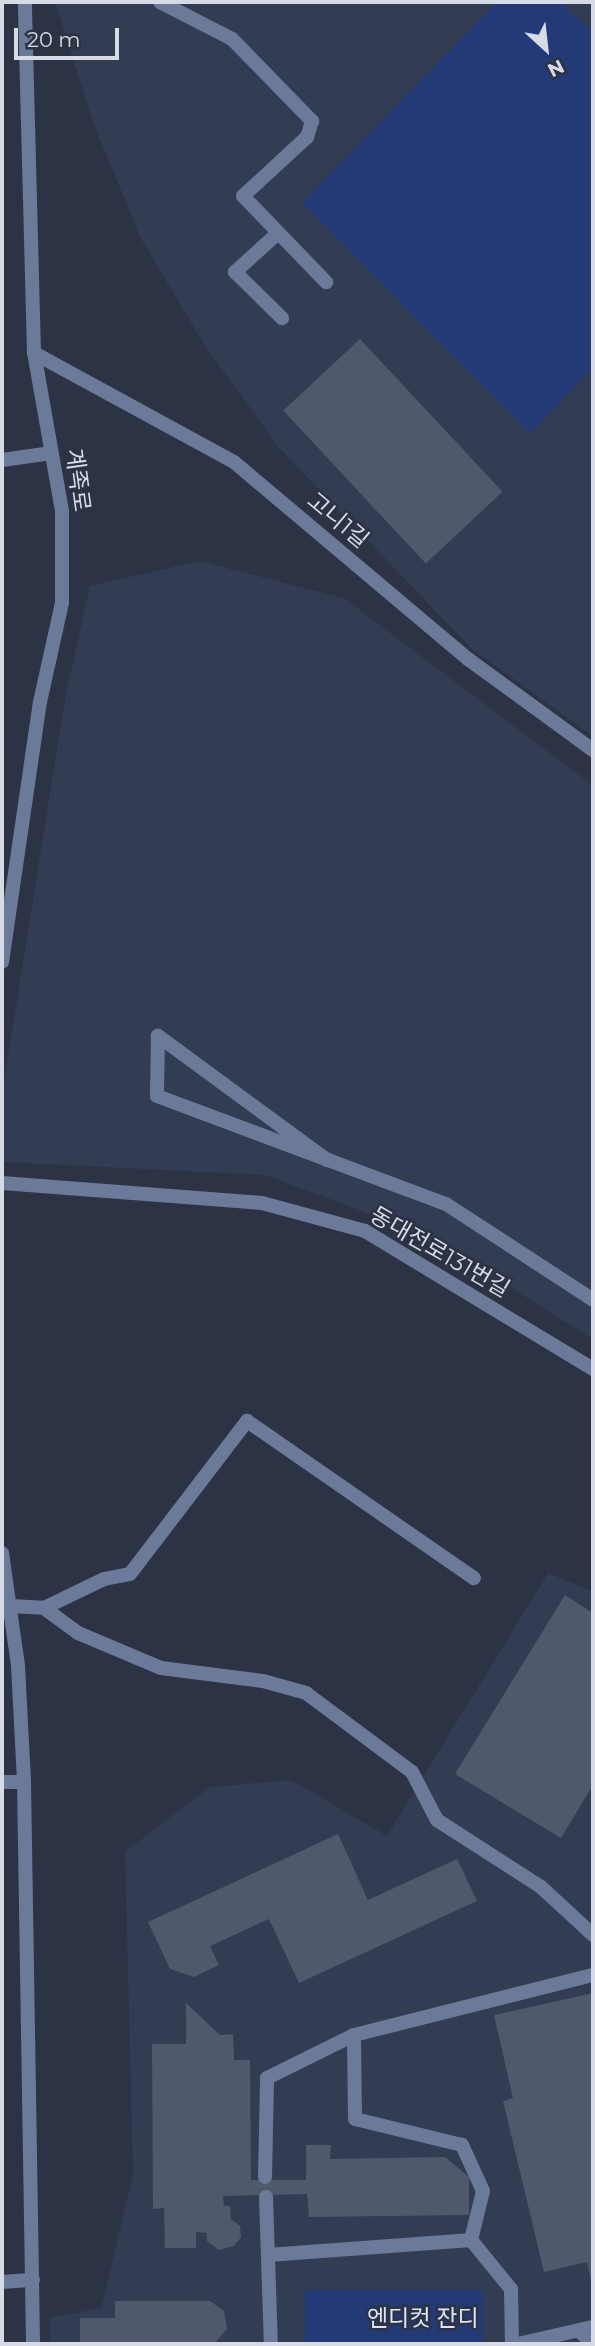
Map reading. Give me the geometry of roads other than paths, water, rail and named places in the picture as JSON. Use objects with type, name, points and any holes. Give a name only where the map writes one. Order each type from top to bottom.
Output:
[{"type":"street","name":"계족로","points":[[2,962],[40,702],[62,603],[62,511],[34,353],[25,2]]},
{"type":"street","points":[[160,2],[232,40],[312,121],[307,137],[243,196],[326,282]]},
{"type":"street","points":[[278,233],[235,272],[282,318]]},
{"type":"street","name":"고니1길","points":[[34,353],[234,462],[468,659],[593,750]]},
{"type":"street","points":[[2,460],[52,453]]},
{"type":"street","points":[[327,1160],[158,1036],[157,1096],[327,1160],[446,1204],[593,1300]]},
{"type":"street","name":"동대전로131번길","points":[[2,1183],[262,1203],[365,1231],[593,1369]]},
{"type":"street","points":[[9,1606],[44,1608],[104,1579],[130,1574],[247,1421],[474,1578]]},
{"type":"street","points":[[2,1553],[24,1782],[33,2344]]},
{"type":"street","points":[[44,1608],[78,1633],[161,1668],[262,1681],[306,1693],[412,1772],[437,1820],[541,1887],[593,1935]]},
{"type":"street","points":[[2,1782],[24,1782]]},
{"type":"street","points":[[265,2177],[267,2078],[354,2035],[593,1975]]},
{"type":"street","points":[[354,2035],[355,2119],[462,2145],[483,2191],[471,2240]]},
{"type":"street","points":[[266,2197],[271,2344]]},
{"type":"street","points":[[268,2255],[471,2240]]},
{"type":"street","points":[[471,2240],[510,2289],[512,2344]]},
{"type":"street","points":[[2,2282],[33,2280]]},
{"type":"street","points":[[518,2344],[586,2329],[593,2344]]},
{"type":"park label","name":"엔디컷 잔디","points":[[423,2318]]}]
